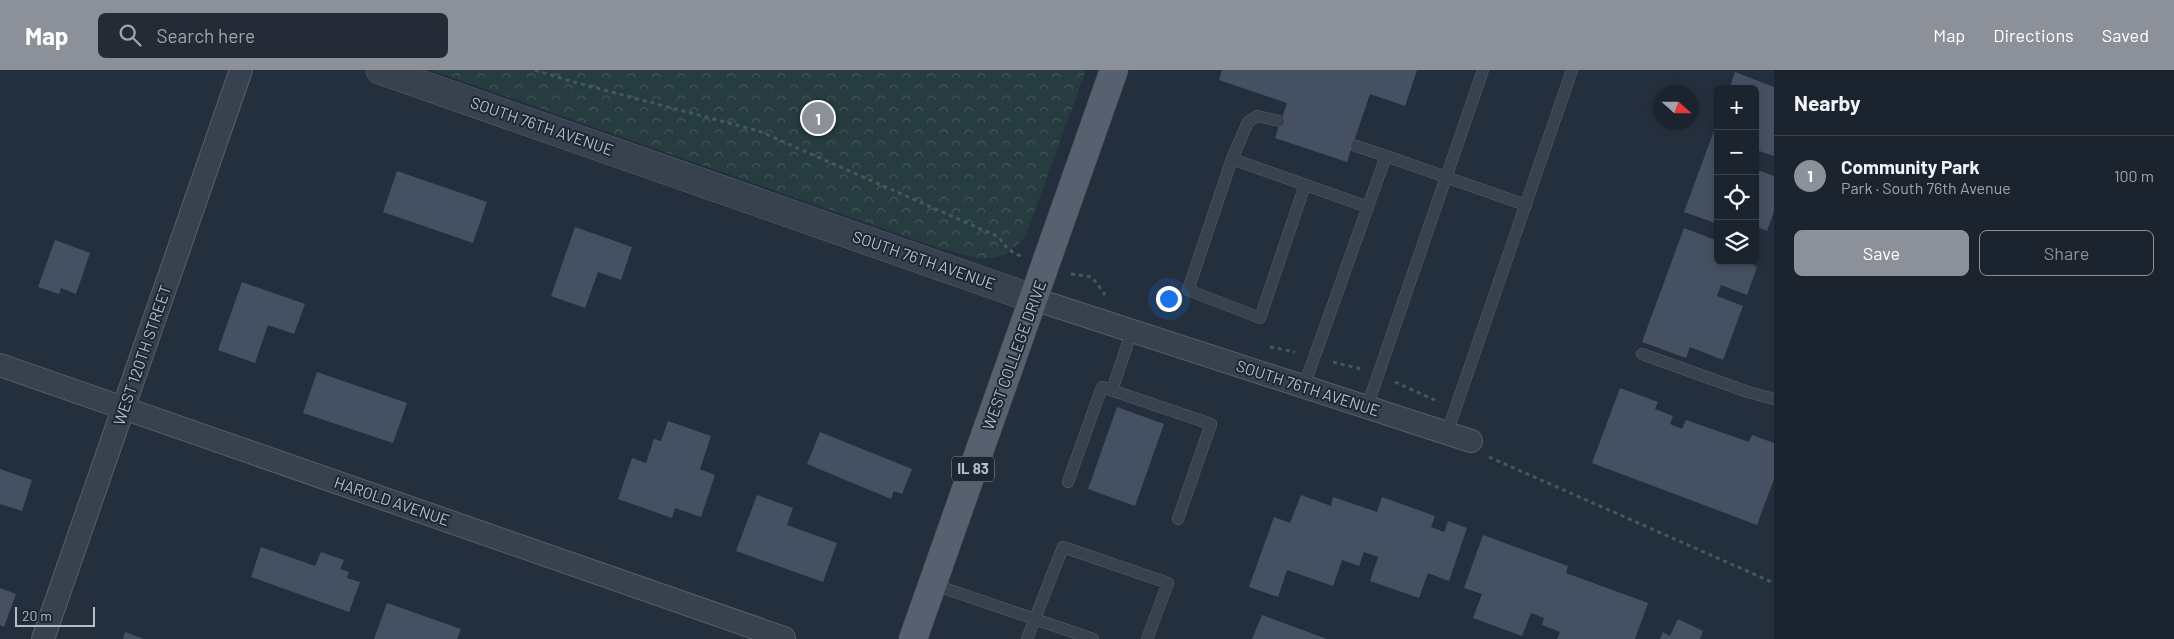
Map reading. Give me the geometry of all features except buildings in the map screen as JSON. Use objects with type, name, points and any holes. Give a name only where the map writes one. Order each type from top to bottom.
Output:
[{"type":"main road","name":"WEST COLLEGE DRIVE","points":[[912,639],[1114,70]]},
{"type":"street","name":"WEST 120TH STREET","points":[[43,639],[240,70]]},
{"type":"street","name":"SOUTH 76TH AVENUE","points":[[380,70],[1034,299],[1471,441]]},
{"type":"street","name":"HAROLD AVENUE","points":[[0,365],[124,406],[784,638]]},
{"type":"lane","points":[[1367,407],[1483,70]]},
{"type":"lane","points":[[1447,433],[1572,70]]},
{"type":"lane","points":[[1279,121],[1257,116],[1248,122],[1232,159],[1188,290],[1260,318],[1305,185]]},
{"type":"lane","points":[[1356,146],[1526,205]]},
{"type":"lane","points":[[1304,386],[1386,156]]},
{"type":"lane","points":[[1232,159],[1368,207]]},
{"type":"lane","points":[[1112,390],[1132,331]]},
{"type":"lane","points":[[1642,354],[1748,392],[1774,399]]},
{"type":"lane","points":[[1068,482],[1102,387],[1112,390],[1210,424],[1178,519]]},
{"type":"lane","points":[[1028,639],[1034,619],[1063,547],[1168,583],[1147,639]]},
{"type":"lane","points":[[932,584],[1093,639]]},
{"type":"path","points":[[535,70],[759,131],[999,237],[1004,246]]},
{"type":"green space","points":[[431,70],[1086,70],[1026,235],[1006,253],[996,257],[976,258],[939,248]]},
{"type":"place","name":"Community Park","points":[[818,118]]}]
